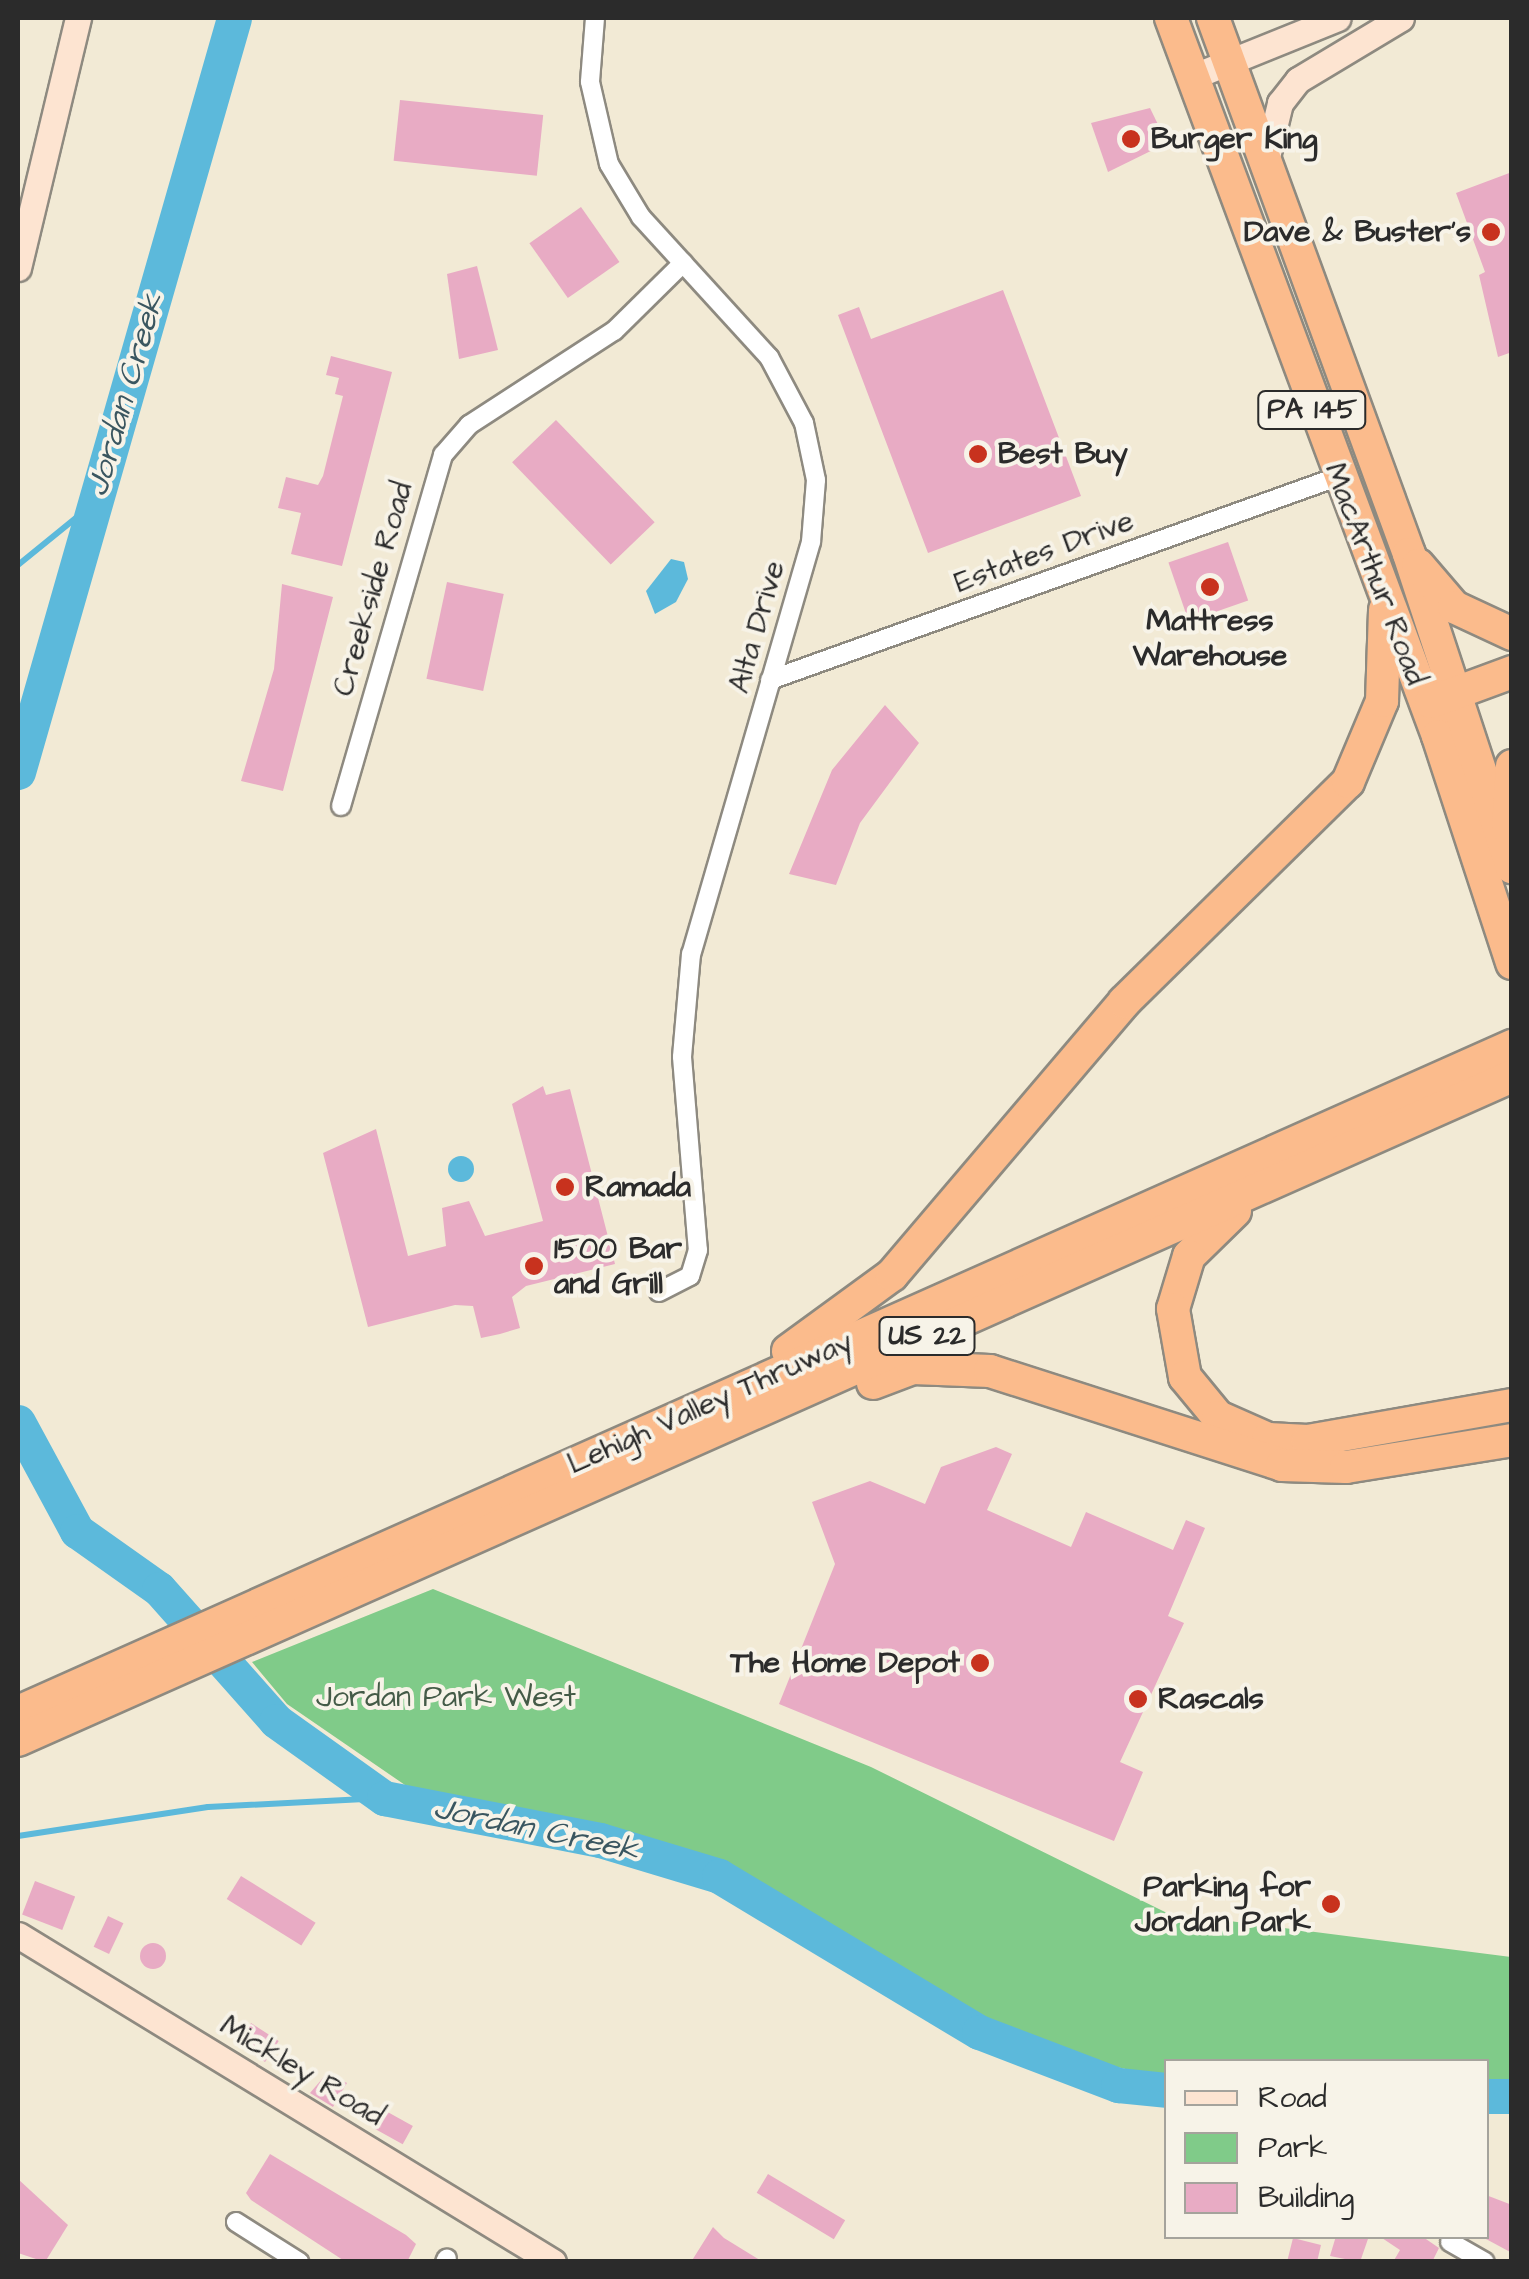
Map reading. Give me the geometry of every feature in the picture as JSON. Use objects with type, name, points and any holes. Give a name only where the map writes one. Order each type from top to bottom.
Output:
[{"type":"highway","name":"MacArthur Road","points":[[1171,18],[1385,610],[1437,700],[1512,867]]},
{"type":"highway","name":"MacArthur Road","points":[[1213,18],[1409,554],[1437,700],[1512,962]]},
{"type":"highway","points":[[1409,554],[1454,607],[1512,634]]},
{"type":"highway","points":[[709,1403],[892,1274],[1124,1002],[1338,794],[1378,719],[1385,610]]},
{"type":"highway","points":[[1437,700],[1512,672]]},
{"type":"highway","points":[[1512,766],[1504,808],[1512,842]]},
{"type":"highway","name":"Lehigh Valley Thruway","points":[[18,1740],[136,1673],[343,1581],[709,1403],[1512,1046]]},
{"type":"highway","name":"Lehigh Valley Thruway","points":[[343,1581],[541,1508],[1512,1076]]},
{"type":"highway","points":[[1313,1165],[1217,1222],[1182,1269],[1174,1338],[1198,1399],[1241,1430],[1294,1441],[1512,1405]]},
{"type":"highway","points":[[541,1508],[912,1368],[1012,1376],[1282,1465],[1346,1467],[1512,1440]]},
{"type":"highway","name":"Lehigh Valley Thruway","points":[[18,1712],[136,1673]]},
{"type":"street","name":"Alta Drive","points":[[596,18],[590,82],[609,164],[684,263],[769,357],[812,453],[810,542],[684,992],[695,1268],[658,1292]]},
{"type":"street","points":[[1192,77],[1338,18]]},
{"type":"street","points":[[1266,161],[1280,104],[1298,80],[1401,18]]},
{"type":"street","points":[[18,268],[73,19]]},
{"type":"street","name":"Creekside Road","points":[[341,806],[443,455],[470,424],[614,331],[684,263]]},
{"type":"street","name":"Estates Drive","points":[[770,680],[1337,477]]},
{"type":"street","name":"Mickley Road","points":[[18,1936],[553,2262]]},
{"type":"street","points":[[236,2222],[300,2262]]},
{"type":"street","points":[[1450,2242],[1485,2262]]},
{"type":"green space","name":"Jordan Park West","points":[[433,1589],[871,1767],[1167,1913],[1511,1957],[1511,2085],[1489,2086],[1489,2059],[1164,2059],[1164,2078],[1085,2060],[942,1998],[727,1870],[405,1785],[287,1704],[252,1662]]},
{"type":"water","points":[[671,559],[684,562],[688,579],[676,602],[655,614],[646,591]]},
{"type":"water","points":[[461,1156],[470,1160],[474,1169],[470,1178],[461,1182],[452,1178],[448,1169],[452,1160]]},
{"type":"building","points":[[400,100],[543,115],[537,176],[394,161]]},
{"type":"building","name":"Burger King","points":[[1150,108],[1167,143],[1108,172],[1091,123]]},
{"type":"building","name":"Dave & Buster's","points":[[1512,172],[1512,352],[1498,357],[1479,275],[1485,272],[1456,193]]},
{"type":"building","points":[[581,207],[619,262],[568,298],[529,243]]},
{"type":"building","points":[[477,266],[498,350],[459,359],[447,274]]},
{"type":"building","name":"Best Buy","points":[[1003,290],[1081,496],[928,553],[838,315],[859,307],[871,339]]},
{"type":"building","points":[[331,356],[392,372],[342,566],[291,554],[301,513],[278,508],[286,477],[318,485],[323,476],[343,396],[335,394],[339,378],[326,375]]},
{"type":"building","points":[[556,420],[655,522],[611,565],[512,462]]},
{"type":"building","name":"Mattress Warehouse","points":[[1228,542],[1248,601],[1189,621],[1168,563]]},
{"type":"building","points":[[447,582],[504,594],[483,691],[426,679]]},
{"type":"building","points":[[282,584],[333,597],[283,791],[241,781],[274,669]]},
{"type":"building","points":[[885,705],[919,743],[860,823],[836,885],[789,874],[832,770]]},
{"type":"building","name":"Ramada","points":[[543,1086],[546,1095],[570,1089],[615,1264],[526,1286],[512,1297],[520,1328],[500,1334],[481,1338],[473,1306],[455,1305],[368,1327],[323,1153],[376,1129],[408,1256],[446,1246],[442,1208],[469,1201],[485,1236],[543,1221],[512,1104]]},
{"type":"building","name":"The Home Depot","points":[[996,1447],[1012,1454],[987,1510],[1071,1547],[1086,1512],[1173,1550],[1186,1520],[1205,1528],[1168,1616],[1184,1623],[1120,1762],[1143,1772],[1114,1841],[779,1704],[835,1564],[812,1502],[870,1481],[925,1504],[941,1467]]},
{"type":"building","points":[[241,1876],[316,1923],[301,1946],[227,1899]]},
{"type":"building","points":[[35,1881],[75,1896],[62,1930],[22,1915]]},
{"type":"building","points":[[108,1916],[123,1923],[109,1954],[94,1947]]},
{"type":"building","points":[[153,1943],[162,1947],[166,1956],[162,1965],[153,1969],[144,1965],[140,1956],[144,1947]]},
{"type":"building","points":[[251,2023],[279,2041],[265,2062],[237,2044]]},
{"type":"building","points":[[328,2072],[347,2083],[333,2107],[310,2093]]},
{"type":"building","points":[[384,2110],[413,2126],[403,2144],[374,2128]]},
{"type":"building","points":[[270,2154],[406,2235],[416,2244],[407,2262],[346,2262],[251,2200],[246,2193]]},
{"type":"building","points":[[768,2174],[845,2220],[834,2239],[757,2193]]},
{"type":"building","points":[[18,2179],[68,2225],[45,2262],[18,2253]]},
{"type":"building","points":[[1489,2196],[1512,2205],[1512,2253],[1486,2239]]},
{"type":"building","points":[[713,2227],[724,2238],[763,2262],[691,2262]]},
{"type":"building","points":[[1293,2239],[1321,2245],[1317,2262],[1287,2262]]},
{"type":"building","points":[[1335,2239],[1368,2239],[1360,2262],[1330,2256]]},
{"type":"building","points":[[1384,2239],[1426,2239],[1439,2248],[1432,2262],[1393,2262],[1400,2250]]},
{"type":"waterway","name":"Jordan Creek","points":[[18,772],[234,18]]},
{"type":"waterway","points":[[18,565],[93,504]]},
{"type":"waterway","name":"Jordan Creek","points":[[18,1422],[77,1531],[159,1589],[276,1721],[384,1798],[600,1840],[719,1876],[979,2032],[1118,2085],[1164,2090]]},
{"type":"waterway","points":[[18,1836],[208,1807],[384,1798]]},
{"type":"waterway","name":"Jordan Creek","points":[[1489,2096],[1512,2096]]},
{"type":"place","name":"Burger King","points":[[1131,139]]},
{"type":"place","name":"Dave & Buster's","points":[[1491,232]]},
{"type":"place","name":"Best Buy","points":[[978,454]]},
{"type":"place","name":"Mattress Warehouse","points":[[1210,587]]},
{"type":"place","name":"Ramada","points":[[565,1187]]},
{"type":"place","name":"1500 Bar and Grill","points":[[534,1266]]},
{"type":"place","name":"The Home Depot","points":[[980,1663]]},
{"type":"place","name":"Rascals","points":[[1138,1699]]},
{"type":"place","name":"Parking for Jordan Park","points":[[1331,1904]]}]
